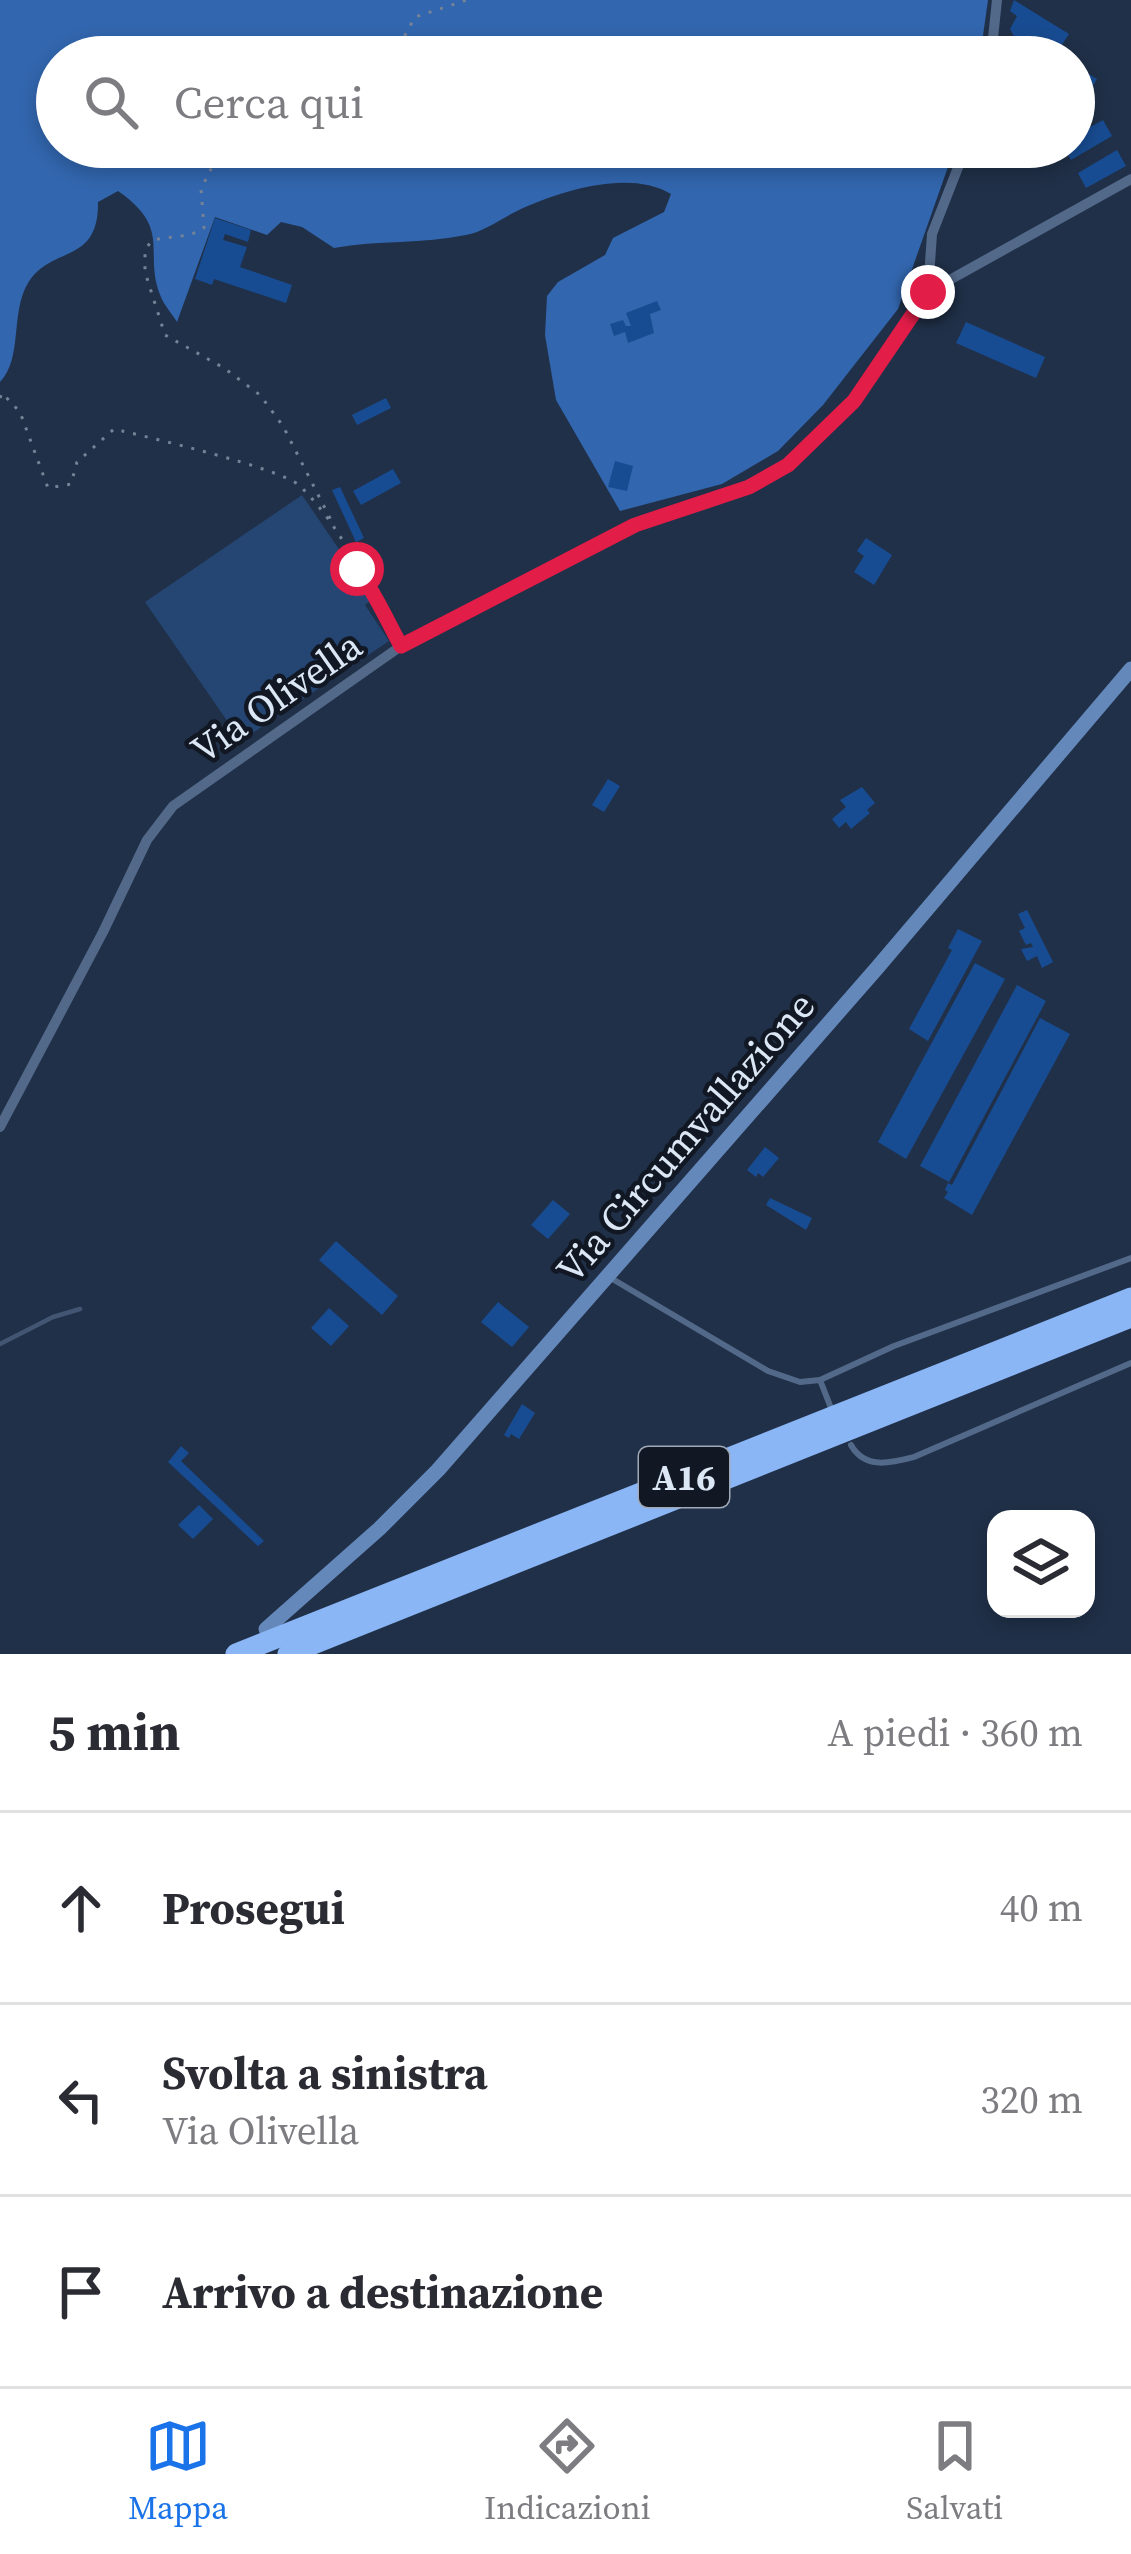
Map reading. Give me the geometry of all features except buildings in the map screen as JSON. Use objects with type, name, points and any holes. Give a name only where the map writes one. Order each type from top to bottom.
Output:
[{"type":"highway","name":"A16","points":[[236,1654],[1131,1298]]},
{"type":"highway","name":"A16","points":[[288,1654],[1131,1317]]},
{"type":"street","points":[[993,36],[997,0]]},
{"type":"street","points":[[928,292],[932,234],[958,168]]},
{"type":"street","name":"Via Olivella","points":[[0,1126],[159,822],[202,784],[401,646],[635,525],[749,487],[788,465],[854,401],[928,292],[1131,179]]},
{"type":"street","name":"Via Circumvallazione","points":[[266,1628],[438,1470],[878,968],[1131,669]]},
{"type":"lane","points":[[607,1276],[768,1371],[800,1382],[820,1380],[895,1346],[1131,1258]]},
{"type":"lane","points":[[851,1445],[869,1462],[890,1463],[914,1456],[1131,1363]]},
{"type":"lane","points":[[820,1380],[832,1408]]},
{"type":"path","points":[[405,36],[415,16],[466,0]]},
{"type":"path","points":[[212,168],[201,189],[204,228],[192,236],[151,241],[145,251],[152,302],[165,335],[224,368],[260,395],[284,426],[401,646]]},
{"type":"path","points":[[0,398],[2,393],[20,412],[48,488],[71,484],[77,462],[114,429],[297,482],[337,531]]},
{"type":"shaded area","points":[[0,0],[988,0],[983,36],[36,36],[36,168],[948,168],[898,309],[823,405],[778,451],[722,484],[620,511],[556,400],[545,335],[547,296],[558,282],[605,255],[613,238],[664,212],[671,194],[635,183],[574,190],[466,235],[433,240],[334,248],[302,227],[281,222],[267,235],[215,217],[177,322],[156,281],[146,218],[118,191],[98,202],[91,236],[38,271],[28,283],[19,308],[12,361],[0,382]]},
{"type":"shaded area","points":[[302,495],[373,599],[365,605],[389,641],[241,741],[145,602]]},
{"type":"waterway","points":[[0,1344],[80,1309]]},
{"type":"route","points":[[357,569],[379,598],[401,646],[635,525],[749,487],[788,465],[854,401],[928,292]]}]
